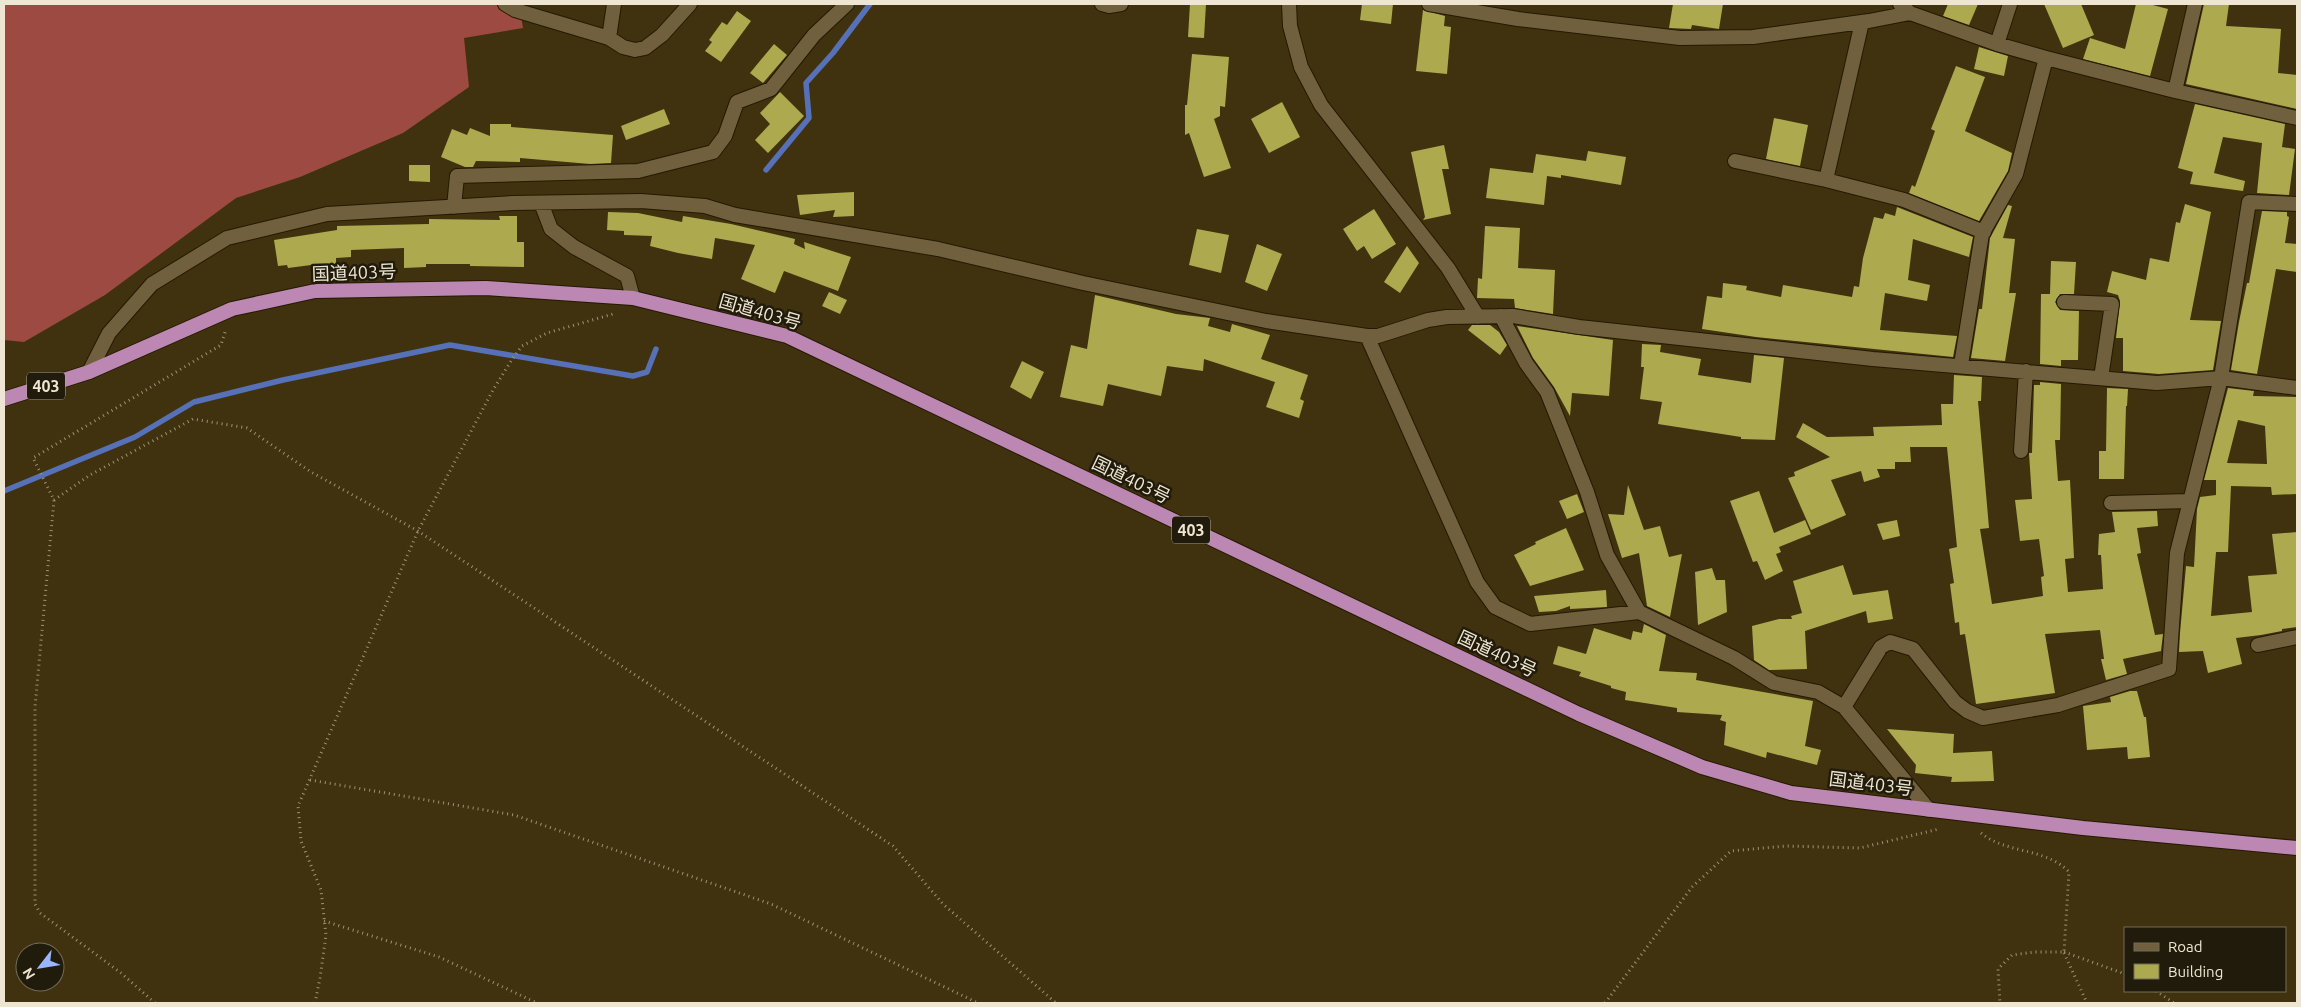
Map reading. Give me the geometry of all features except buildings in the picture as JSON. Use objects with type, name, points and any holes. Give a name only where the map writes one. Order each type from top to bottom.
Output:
[{"type":"highway","name":"国道403号","points":[[4,400],[89,372],[232,309],[315,291],[486,288],[633,298],[787,336],[1580,714],[1702,767],[1790,793],[2082,828],[2297,848]]},
{"type":"street","points":[[505,4],[515,10],[609,38],[623,47],[635,50],[645,48],[662,35],[690,4]]},
{"type":"street","points":[[609,38],[614,4]]},
{"type":"street","points":[[454,207],[457,176],[638,171],[713,152],[725,136],[737,102],[771,89],[814,35],[847,4]]},
{"type":"street","points":[[1102,4],[1109,6],[1121,4]]},
{"type":"street","points":[[1289,4],[1290,26],[1301,67],[1321,105],[1448,268],[1478,317]]},
{"type":"street","points":[[1429,4],[1518,19],[1680,38],[1753,37],[1862,22],[1905,9],[1997,44],[2046,58],[2175,91],[2297,118]]},
{"type":"street","points":[[1997,44],[2010,4]]},
{"type":"street","points":[[2175,91],[2195,4]]},
{"type":"street","points":[[1826,180],[1862,22]]},
{"type":"street","points":[[1961,365],[1978,254],[1984,232],[2016,174],[2046,58]]},
{"type":"street","points":[[1735,161],[1826,180],[1904,200],[1984,232]]},
{"type":"street","points":[[89,372],[109,333],[152,284],[227,238],[327,214],[540,203],[641,201],[705,206],[735,215],[938,248],[1083,283],[1266,321],[1367,336],[1378,336],[1428,320],[1447,317],[1513,316],[1579,327],[1873,359],[2157,383],[2221,378],[2297,388]]},
{"type":"street","points":[[1844,707],[1881,647],[1890,642],[1913,649],[1955,702],[1968,711],[1984,718],[2058,705],[2169,669],[2177,553],[2221,378],[2249,202],[2297,204]]},
{"type":"street","points":[[540,203],[551,229],[574,247],[627,276],[633,298]]},
{"type":"street","points":[[2064,302],[2112,304],[2101,378]]},
{"type":"street","points":[[1501,316],[1526,363],[1547,392],[1587,492],[1606,555],[1639,612]]},
{"type":"street","points":[[1367,336],[1478,582],[1495,606],[1530,624],[1639,612],[1734,658],[1774,683],[1818,692],[1844,707],[1929,810]]},
{"type":"street","points":[[2021,451],[2026,371]]},
{"type":"street","points":[[2111,503],[2190,501]]},
{"type":"street","points":[[2258,645],[2297,637]]},
{"type":"path","points":[[315,1003],[326,935],[321,890],[301,841],[298,806],[418,532],[493,390],[522,346],[547,333],[611,315],[633,298]]},
{"type":"path","points":[[154,1003],[121,972],[40,913],[35,904],[35,707],[54,500],[33,458],[221,345],[232,309]]},
{"type":"path","points":[[54,500],[90,475],[193,419],[246,428],[311,472],[418,532],[893,846],[943,904],[1056,1003]]},
{"type":"path","points":[[310,780],[514,816],[771,904],[978,1003]]},
{"type":"path","points":[[1605,1003],[1692,887],[1731,851],[1786,846],[1860,848],[1948,827],[1956,813],[1991,842],[2043,855],[2063,866],[2069,872],[2064,952],[2087,1003]]},
{"type":"path","points":[[324,921],[440,957],[537,1003]]},
{"type":"path","points":[[2000,1003],[1998,969],[2012,956],[2035,952],[2064,952],[2124,974]]},
{"type":"path","points":[[2158,992],[2174,1003]]},
{"type":"shaded area","points":[[4,4],[519,4],[523,28],[464,38],[469,87],[403,133],[300,177],[236,198],[105,295],[24,342],[4,340]]},
{"type":"waterway","points":[[766,170],[809,118],[806,83],[833,53],[870,4]]},
{"type":"waterway","points":[[4,491],[135,437],[194,402],[283,380],[450,345],[633,376],[647,372],[656,349]]}]
